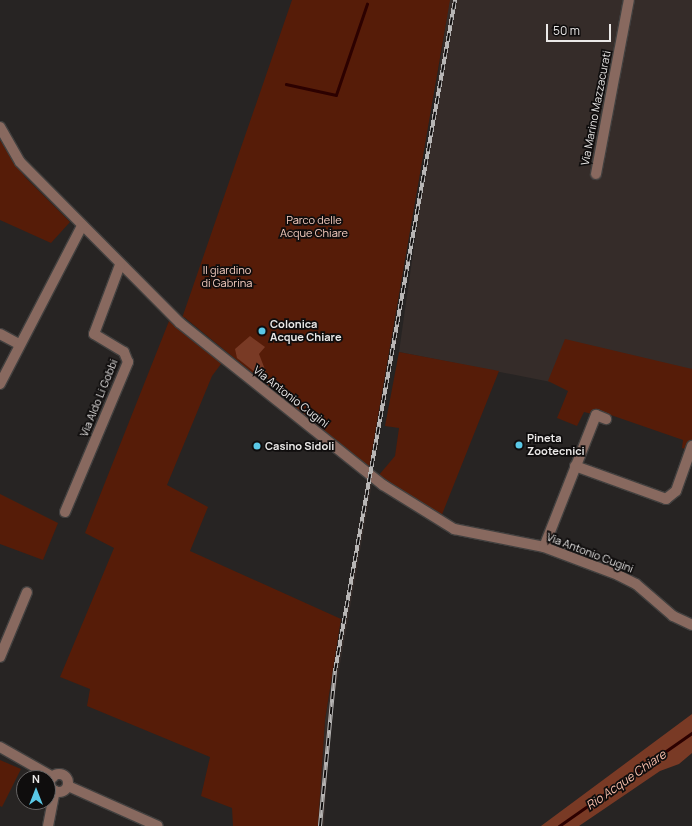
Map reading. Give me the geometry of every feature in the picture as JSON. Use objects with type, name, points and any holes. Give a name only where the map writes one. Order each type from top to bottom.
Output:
[{"type":"street","name":"Via Marino Mazzacurati","points":[[596,174],[629,0]]},
{"type":"street","name":"Via Antonio Cugini","points":[[0,127],[20,162],[120,265],[224,360],[408,502],[466,534],[544,546],[636,584],[673,616],[692,625]]},
{"type":"street","points":[[0,384],[19,344],[82,226]]},
{"type":"street","name":"Via Aldo Li Gobbi","points":[[65,512],[128,362],[124,352],[94,334],[120,265]]},
{"type":"street","points":[[0,334],[19,344]]},
{"type":"street","points":[[544,546],[596,415],[606,419]]},
{"type":"street","points":[[576,466],[666,499],[676,491],[692,446]]},
{"type":"street","points":[[0,657],[27,592]]},
{"type":"street","points":[[0,747],[41,770]]},
{"type":"street","points":[[56,777],[65,776],[68,786],[65,791],[56,791]]},
{"type":"street","points":[[68,786],[158,826]]},
{"type":"street","points":[[48,826],[51,810]]},
{"type":"shaded area","points":[[449,0],[692,0],[692,410],[399,352]]},
{"type":"shaded area","points":[[250,336],[265,347],[259,354],[271,385],[237,358],[235,349]]},
{"type":"shaded area","points":[[367,478],[372,483],[330,721],[324,826],[318,826],[325,720]]},
{"type":"shaded area","points":[[692,714],[692,753],[679,764],[660,771],[579,826],[541,826]]},
{"type":"green space","name":"Parco delle Acque Chiare","points":[[292,0],[450,0],[369,468],[184,317],[181,321]]},
{"type":"green space","points":[[0,140],[25,177],[70,222],[51,243],[0,220]]},
{"type":"green space","points":[[171,316],[224,360],[212,376],[167,485],[208,507],[190,551],[341,619],[325,720],[318,826],[233,826],[232,808],[201,796],[210,757],[87,706],[90,689],[60,677],[114,548],[85,533]]},
{"type":"green space","points":[[565,339],[692,369],[692,451],[682,448],[683,440],[605,413],[596,415],[584,412],[577,426],[557,418],[568,391],[548,381]]},
{"type":"green space","points":[[399,352],[499,371],[441,517],[379,475],[395,456],[399,428],[385,426]]},
{"type":"green space","points":[[0,494],[58,523],[43,560],[0,544]]},
{"type":"green space","points":[[0,760],[21,769],[16,770],[16,779],[2,807],[0,806]]},
{"type":"waterway","points":[[286,84],[336,95],[367,4]]},
{"type":"waterway","name":"Rio Acque Chiare","points":[[559,826],[692,733]]},
{"type":"railway","points":[[320,826],[335,671],[455,0]]},
{"type":"place","name":"Colonica Acque Chiare","points":[[262,331]]},
{"type":"place","name":"Pineta Zootecnici","points":[[519,445]]},
{"type":"place","name":"Casino Sidoli","points":[[257,446]]},
{"type":"park label","name":"Il giardino di Gabrina","points":[[227,277]]}]
